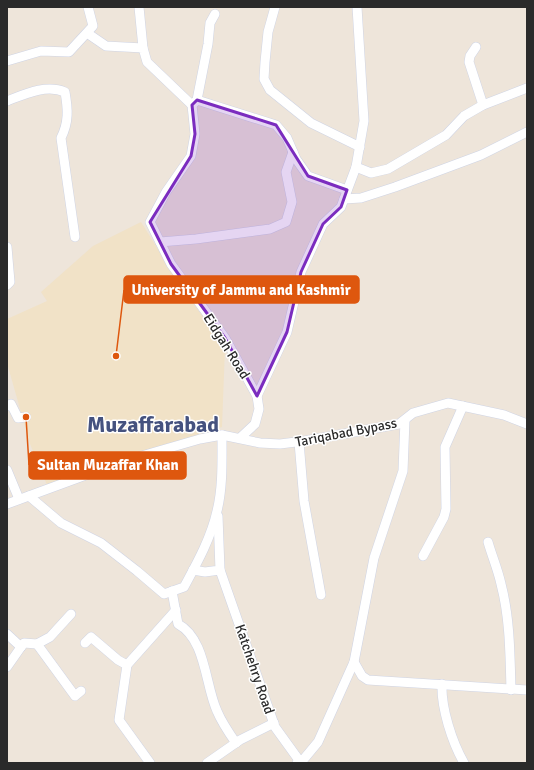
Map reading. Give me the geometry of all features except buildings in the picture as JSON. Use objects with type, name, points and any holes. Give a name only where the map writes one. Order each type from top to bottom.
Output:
[{"type":"street","points":[[7,61],[41,51],[69,52],[93,26],[88,7]]},
{"type":"street","points":[[139,7],[143,48],[147,62],[195,102],[276,125],[287,138],[293,152],[308,176],[346,194],[361,198],[402,185],[481,155],[527,132]]},
{"type":"street","points":[[275,7],[268,32],[265,62],[264,79],[270,90],[311,123],[360,147]]},
{"type":"street","points":[[257,396],[287,332],[301,272],[323,224],[341,207],[356,167],[364,121],[357,7]]},
{"type":"street","points":[[195,102],[208,44],[210,23],[214,14]]},
{"type":"street","points":[[87,33],[106,46],[143,48]]},
{"type":"street","points":[[476,47],[470,56],[469,62],[483,105]]},
{"type":"street","points":[[7,101],[32,91],[56,88],[65,92],[68,110],[67,127],[61,138],[75,237]]},
{"type":"street","points":[[356,167],[371,173],[388,168],[446,135],[464,116],[483,105],[527,88]]},
{"type":"street","name":"Eidgah Road","points":[[195,102],[195,134],[191,156],[166,192],[150,222],[171,264],[225,338],[257,396],[259,409],[255,424],[240,438]]},
{"type":"street","points":[[160,242],[196,239],[270,229],[286,222],[292,202],[286,172],[293,152]]},
{"type":"street","points":[[7,247],[10,282],[7,285]]},
{"type":"street","name":"Tariqabad Bypass","points":[[226,435],[260,443],[280,444],[299,442],[399,424],[413,413],[432,406],[448,403],[504,415],[527,424]]},
{"type":"street","points":[[7,406],[11,404],[18,418],[26,417]]},
{"type":"street","points":[[423,556],[444,517],[446,509],[445,447],[463,406]]},
{"type":"street","points":[[299,762],[303,760],[318,742],[354,662],[374,558],[403,471],[405,420]]},
{"type":"street","points":[[7,504],[124,461],[200,438],[226,435],[218,511],[203,550],[184,587],[164,594],[101,543],[61,523],[29,496]]},
{"type":"street","points":[[299,442],[304,501],[321,595]]},
{"type":"street","points":[[7,470],[19,499]]},
{"type":"street","name":"Katchehry Road","points":[[218,511],[220,570],[274,723],[299,762]]},
{"type":"street","points":[[488,542],[501,584],[505,605],[512,690]]},
{"type":"street","points":[[193,570],[205,572],[220,570]]},
{"type":"street","points":[[172,591],[178,624],[190,633],[198,647],[216,710],[236,743]]},
{"type":"street","points":[[150,763],[119,720],[127,664],[176,610]]},
{"type":"street","points":[[7,667],[24,643],[37,644],[50,637],[71,614]]},
{"type":"street","points":[[7,634],[21,647]]},
{"type":"street","points":[[85,643],[91,637],[118,660],[127,664]]},
{"type":"street","points":[[37,644],[75,696],[81,691]]},
{"type":"street","points":[[354,662],[362,676],[368,680],[527,690]]},
{"type":"street","points":[[442,684],[441,697],[446,717],[464,763]]},
{"type":"street","points":[[207,763],[236,743],[274,723]]},
{"type":"highlighted area","points":[[197,100],[276,125],[308,176],[347,190],[341,207],[323,224],[301,272],[287,332],[257,396],[225,338],[171,264],[150,222],[191,156],[195,134],[192,105]]},
{"type":"shaded area","points":[[141,222],[181,286],[225,348],[222,427],[47,485],[30,444],[7,363],[7,319],[47,301],[41,292],[93,246]]},
{"type":"place","name":"University of Jammu and Kashmir","points":[[116,356]]},
{"type":"place","name":"Sultan Muzaffar Khan","points":[[26,417]]},
{"type":"district","name":"Muzaffarabad","points":[[153,424]]}]
